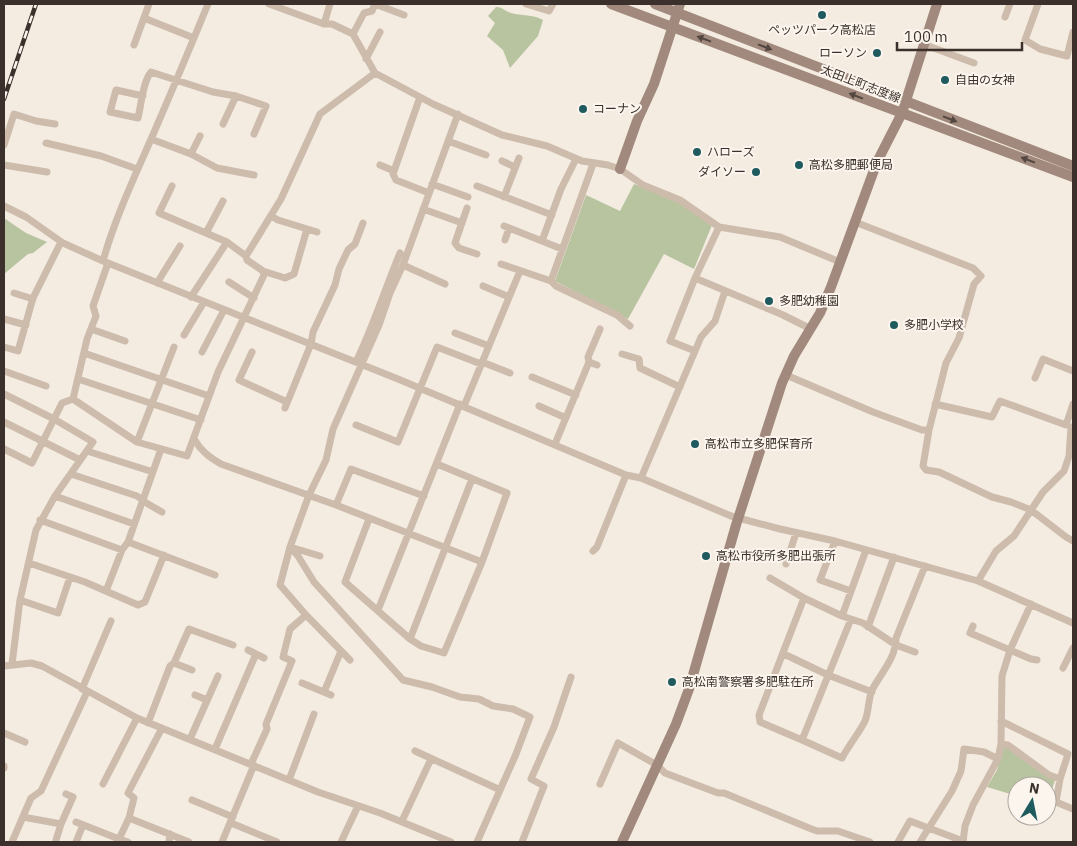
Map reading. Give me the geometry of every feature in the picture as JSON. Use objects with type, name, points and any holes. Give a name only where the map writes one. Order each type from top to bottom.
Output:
[{"type":"street","points":[[134,45],[149,4]]},
{"type":"street","points":[[73,399],[91,328],[96,316],[93,306],[111,233],[208,4]]},
{"type":"street","points":[[269,4],[324,24],[332,24],[352,34],[375,73],[420,97],[499,134],[547,146],[576,159],[593,164],[608,165],[620,169],[644,184],[680,200],[718,227],[780,237],[840,262]]},
{"type":"street","points":[[324,24],[330,4]]},
{"type":"street","points":[[352,34],[364,13],[372,11],[375,4],[404,15]]},
{"type":"street","points":[[526,4],[549,11],[553,4]]},
{"type":"street","name":"太田上町志度線","points":[[611,4],[1073,178]]},
{"type":"street","name":"太田上町志度線","points":[[655,4],[679,8],[1073,166]]},
{"type":"street","points":[[622,842],[676,724],[689,689],[739,518],[786,375],[794,356],[811,329],[828,294],[877,162],[902,113],[937,4]]},
{"type":"street","points":[[1005,17],[1010,4]]},
{"type":"street","points":[[1038,4],[1025,40],[1040,49],[1067,56],[1073,32]]},
{"type":"street","points":[[620,169],[637,122],[654,84],[679,8]]},
{"type":"street","points":[[144,18],[194,38]]},
{"type":"street","points":[[366,60],[380,32]]},
{"type":"street","points":[[923,44],[974,64]]},
{"type":"street","points":[[143,96],[116,90],[110,112],[138,118],[143,96],[147,76],[151,72],[177,78],[213,92],[236,96],[266,106],[254,134]]},
{"type":"street","points":[[246,256],[281,199],[320,114],[375,73]]},
{"type":"street","points":[[223,124],[236,96]]},
{"type":"street","points":[[420,97],[393,174],[396,180],[429,192]]},
{"type":"street","points":[[4,145],[14,114],[36,121],[55,124]]},
{"type":"street","points":[[358,363],[379,325],[458,114]]},
{"type":"street","points":[[191,154],[200,136]]},
{"type":"street","points":[[151,139],[191,154],[216,168],[254,175]]},
{"type":"street","points":[[448,141],[486,154]]},
{"type":"street","points":[[46,143],[100,156],[137,169]]},
{"type":"street","points":[[504,197],[518,158]]},
{"type":"street","points":[[542,241],[561,189],[576,159]]},
{"type":"street","points":[[502,161],[515,166]]},
{"type":"street","points":[[551,281],[593,164]]},
{"type":"street","points":[[4,165],[47,172]]},
{"type":"street","points":[[380,165],[394,171]]},
{"type":"street","points":[[432,184],[468,197]]},
{"type":"street","points":[[172,186],[159,213],[227,242],[263,271],[286,278],[294,274],[306,228]]},
{"type":"street","points":[[477,186],[552,215]]},
{"type":"street","points":[[206,233],[223,201]]},
{"type":"street","points":[[4,206],[26,217],[61,242],[105,262],[420,387],[626,474],[641,478],[739,518],[835,541],[978,581],[1073,623]]},
{"type":"street","points":[[467,208],[455,243],[460,248],[477,254]]},
{"type":"street","points":[[423,209],[462,223]]},
{"type":"street","points":[[271,216],[317,232]]},
{"type":"street","points":[[855,222],[974,268],[981,276],[974,284],[959,338],[946,364],[929,430],[923,466],[926,470],[938,472],[992,497],[1031,510],[1066,537],[1073,540]]},
{"type":"street","points":[[252,352],[239,380],[286,405],[311,344],[313,332],[335,284],[339,269],[348,250],[355,244],[363,223]]},
{"type":"street","points":[[505,240],[507,227],[562,249]]},
{"type":"street","points":[[695,351],[670,342],[695,278],[718,227]]},
{"type":"street","points":[[4,347],[18,351],[33,299],[61,242]]},
{"type":"street","points":[[191,297],[227,242]]},
{"type":"street","points":[[157,283],[180,246]]},
{"type":"street","points":[[350,660],[280,585],[290,547],[309,495],[326,460],[333,429],[384,290],[400,253]]},
{"type":"street","points":[[501,264],[551,281],[556,286],[617,315],[630,326]]},
{"type":"street","points":[[403,265],[445,284]]},
{"type":"street","points":[[73,399],[137,442],[187,456],[218,372],[254,298],[264,275],[263,271]]},
{"type":"street","points":[[378,610],[437,464],[520,271]]},
{"type":"street","points":[[695,278],[783,315],[811,329]]},
{"type":"street","points":[[229,282],[254,298]]},
{"type":"street","points":[[483,286],[510,297]]},
{"type":"street","points":[[641,478],[701,337],[715,321],[725,291]]},
{"type":"street","points":[[14,293],[33,299]]},
{"type":"street","points":[[184,335],[204,302]]},
{"type":"street","points":[[202,352],[224,310]]},
{"type":"street","points":[[4,319],[26,325]]},
{"type":"street","points":[[91,328],[125,340]]},
{"type":"street","points":[[555,444],[589,362],[588,357],[600,329]]},
{"type":"street","points":[[455,333],[489,346]]},
{"type":"street","points":[[137,442],[174,347]]},
{"type":"street","points":[[356,425],[398,442],[436,347],[510,373]]},
{"type":"street","points":[[84,354],[209,396]]},
{"type":"street","points":[[622,354],[639,358],[640,368],[680,387]]},
{"type":"street","points":[[1035,378],[1043,359],[1073,371]]},
{"type":"street","points":[[589,362],[597,365]]},
{"type":"street","points":[[4,371],[46,386]]},
{"type":"street","points":[[786,375],[872,412],[922,430],[929,430]]},
{"type":"street","points":[[532,377],[576,395]]},
{"type":"street","points":[[78,379],[201,420]]},
{"type":"street","points":[[4,394],[54,419],[93,442],[55,496],[36,530],[20,600],[12,664]]},
{"type":"street","points":[[4,448],[32,464],[62,403],[73,399]]},
{"type":"street","points":[[935,404],[992,417],[1000,401],[1070,427]]},
{"type":"street","points":[[978,581],[996,551],[1014,536],[1042,492],[1064,471],[1069,456],[1073,404]]},
{"type":"street","points":[[539,406],[566,418]]},
{"type":"street","points":[[4,422],[80,460]]},
{"type":"street","points":[[194,438],[210,458],[221,464],[336,505],[482,562]]},
{"type":"street","points":[[106,591],[122,550],[128,542],[161,449]]},
{"type":"street","points":[[87,451],[153,472]]},
{"type":"street","points":[[370,518],[345,582],[410,639],[421,646],[444,654],[482,562],[507,493],[437,464]]},
{"type":"street","points":[[336,505],[350,468],[424,496]]},
{"type":"street","points":[[71,474],[137,496],[162,512]]},
{"type":"street","points":[[593,551],[597,548],[626,474]]},
{"type":"street","points":[[410,639],[472,478]]},
{"type":"street","points":[[55,496],[134,524]]},
{"type":"street","points":[[40,520],[122,550]]},
{"type":"street","points":[[786,564],[796,533]]},
{"type":"street","points":[[835,541],[820,580],[851,591]]},
{"type":"street","points":[[128,542],[215,576]]},
{"type":"street","points":[[290,547],[320,556]]},
{"type":"street","points":[[290,547],[298,556],[314,582],[403,680],[432,687],[460,697],[479,699],[493,706],[513,709],[530,717],[516,754],[477,842]]},
{"type":"street","points":[[842,616],[866,550]]},
{"type":"street","points":[[29,563],[70,577],[138,605],[145,602],[164,555]]},
{"type":"street","points":[[868,627],[894,557]]},
{"type":"street","points":[[804,598],[759,715],[760,722],[842,758],[865,720],[872,692],[887,668],[896,645],[896,638],[925,566]]},
{"type":"street","points":[[20,600],[58,613],[70,577]]},
{"type":"street","points":[[770,578],[804,598],[842,616],[863,623],[896,645],[915,652]]},
{"type":"street","points":[[898,842],[910,821],[963,842],[965,826],[998,759],[1001,744],[1002,676],[1010,650],[1031,604]]},
{"type":"street","points":[[222,842],[267,729],[266,724],[292,661],[283,656],[290,629],[306,615]]},
{"type":"street","points":[[802,740],[850,619]]},
{"type":"street","points":[[12,842],[31,798],[41,791],[84,691],[111,621]]},
{"type":"street","points":[[973,626],[970,633],[1031,660],[1037,660]]},
{"type":"street","points":[[148,723],[170,666],[174,663],[189,629],[234,646]]},
{"type":"street","points":[[1063,668],[1073,648]]},
{"type":"street","points":[[248,650],[264,658]]},
{"type":"street","points":[[302,683],[328,694],[340,651]]},
{"type":"street","points":[[215,749],[256,654]]},
{"type":"street","points":[[784,654],[828,675],[872,692]]},
{"type":"street","points":[[4,666],[32,663],[42,666],[84,691],[148,723],[331,797],[402,821],[451,842]]},
{"type":"street","points":[[174,663],[192,670]]},
{"type":"street","points":[[190,739],[218,676]]},
{"type":"street","points":[[522,842],[544,786],[530,779],[554,727],[571,677]]},
{"type":"street","points":[[195,695],[207,700]]},
{"type":"street","points":[[289,780],[314,714]]},
{"type":"street","points":[[104,784],[137,718]]},
{"type":"street","points":[[1001,721],[1068,754],[1060,779],[1056,802],[1073,809]]},
{"type":"street","points":[[119,839],[134,798],[128,793],[162,728]]},
{"type":"street","points":[[4,733],[25,742]]},
{"type":"street","points":[[600,784],[618,743],[657,765],[665,773],[718,793],[724,793],[817,831],[838,830],[870,842]]},
{"type":"street","points":[[1001,744],[1008,745],[1049,775],[1060,779]]},
{"type":"street","points":[[920,842],[952,791],[961,771],[964,749],[984,752],[998,759]]},
{"type":"street","points":[[416,751],[496,788]]},
{"type":"street","points":[[402,821],[431,759]]},
{"type":"street","points":[[56,840],[72,797],[66,794]]},
{"type":"street","points":[[192,800],[278,842]]},
{"type":"street","points":[[341,842],[358,806]]},
{"type":"street","points":[[23,817],[61,824]]},
{"type":"street","points":[[128,818],[170,838],[189,842]]},
{"type":"street","points":[[76,842],[80,823],[128,842]]},
{"type":"green space","points":[[496,7],[511,13],[543,20],[538,36],[510,68],[503,50],[487,36],[495,23],[488,16]]},
{"type":"green space","points":[[634,184],[678,202],[712,225],[694,269],[664,254],[628,319],[555,281],[586,195],[620,211]]},
{"type":"green space","points":[[4,218],[26,233],[47,242],[33,253],[28,254],[4,274]]},
{"type":"green space","points":[[1004,746],[1049,776],[1007,776],[1007,793],[987,787],[997,770]]},
{"type":"railway","points":[[4,99],[36,4]]},
{"type":"place","name":"ペッツパーク高松店","points":[[822,15]]},
{"type":"place","name":"ローソン","points":[[877,53]]},
{"type":"place","name":"自由の女神","points":[[945,80]]},
{"type":"place","name":"コーナン","points":[[583,109]]},
{"type":"place","name":"ハローズ","points":[[697,152]]},
{"type":"place","name":"高松多肥郵便局","points":[[799,165]]},
{"type":"place","name":"ダイソー","points":[[756,172]]},
{"type":"place","name":"多肥幼稚園","points":[[769,301]]},
{"type":"place","name":"多肥小学校","points":[[894,325]]},
{"type":"place","name":"高松市立多肥保育所","points":[[695,444]]},
{"type":"place","name":"高松市役所多肥出張所","points":[[706,556]]},
{"type":"place","name":"高松南警察署多肥駐在所","points":[[672,682]]}]
